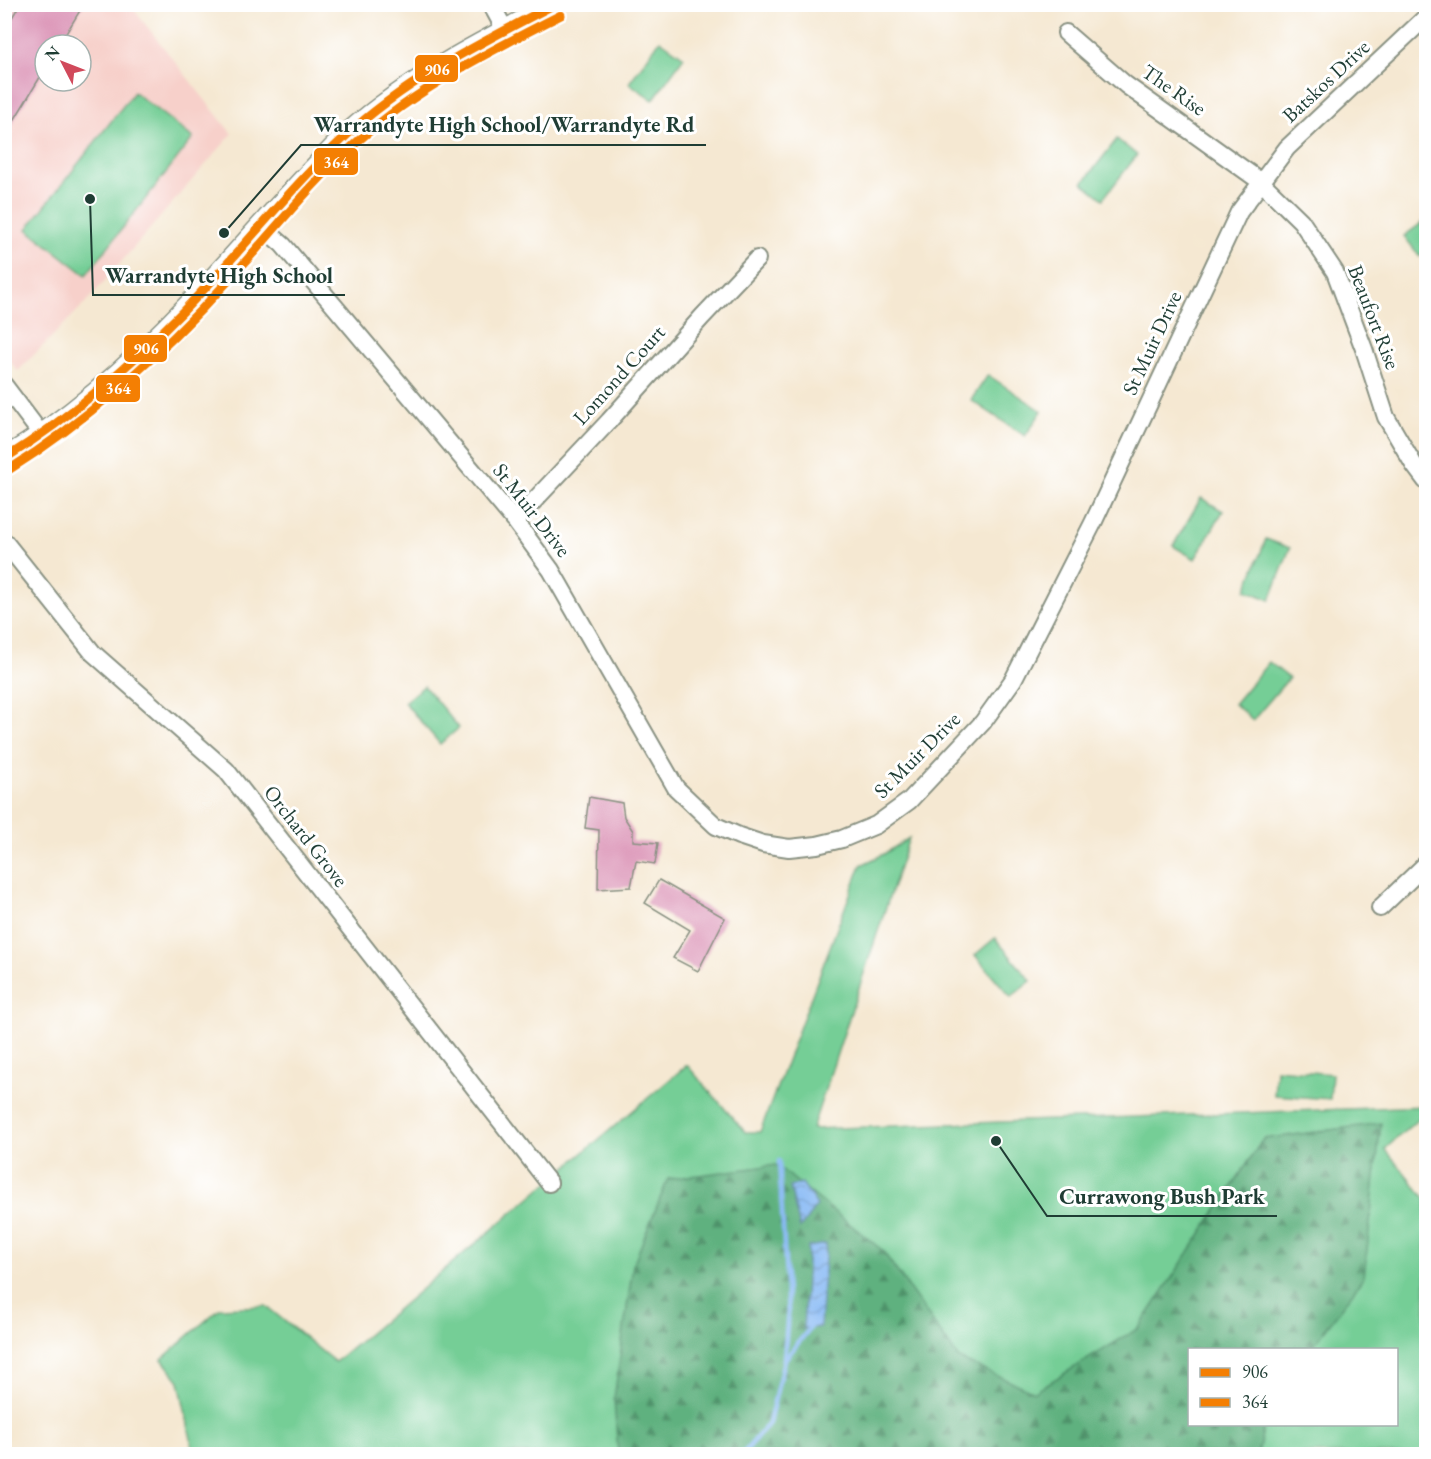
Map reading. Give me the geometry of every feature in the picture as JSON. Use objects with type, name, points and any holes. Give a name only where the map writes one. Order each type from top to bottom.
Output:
[{"type":"main road","points":[[4,459],[41,434],[131,362],[191,303],[348,134],[383,105],[456,57],[556,4]]},
{"type":"street","points":[[491,4],[506,30]]},
{"type":"street","name":"Batskos Drive","points":[[1260,181],[1287,148],[1426,17]]},
{"type":"street","name":"The Rise","points":[[1066,33],[1126,85],[1260,181]]},
{"type":"street","name":"Beaufort Rise","points":[[1260,181],[1301,221],[1335,272],[1364,349],[1386,417],[1426,481]]},
{"type":"street","name":"St Muir Drive","points":[[261,226],[283,245],[515,521],[551,570],[676,788],[716,826],[763,844],[789,848],[842,839],[876,825],[909,801],[983,722],[1013,680],[1093,523],[1239,212],[1260,181]]},
{"type":"street","name":"Lomond Court","points":[[515,521],[757,259]]},
{"type":"street","points":[[4,385],[41,434]]},
{"type":"street","name":"Orchard Grove","points":[[4,541],[93,653],[226,770],[549,1183]]},
{"type":"street","points":[[1380,908],[1426,864]]},
{"type":"shaded area","points":[[4,5],[130,5],[232,134],[89,299],[18,371],[4,354]]},
{"type":"green space","points":[[660,40],[684,57],[653,100],[629,83]]},
{"type":"green space","points":[[134,92],[193,138],[86,275],[27,229]]},
{"type":"green space","points":[[1117,139],[1137,155],[1103,199],[1083,183]]},
{"type":"green space","points":[[1426,220],[1426,252],[1420,257],[1404,236]]},
{"type":"green space","points":[[988,375],[1042,411],[1025,436],[971,400]]},
{"type":"green space","points":[[1201,498],[1223,511],[1195,559],[1173,546]]},
{"type":"green space","points":[[1266,539],[1290,548],[1270,600],[1246,590]]},
{"type":"green space","points":[[1269,662],[1289,678],[1253,720],[1234,704]]},
{"type":"green space","points":[[424,686],[459,728],[440,744],[404,702]]},
{"type":"green space","points":[[909,838],[812,1129],[1426,1106],[1426,1112],[1385,1149],[1426,1199],[1426,1454],[194,1454],[179,1381],[162,1359],[220,1308],[266,1306],[335,1362],[687,1065],[745,1132],[760,1132],[861,865]]},
{"type":"green space","points":[[995,938],[1031,981],[1011,997],[975,955]]},
{"type":"green space","points":[[1276,1069],[1332,1074],[1330,1099],[1274,1095]]},
{"type":"green space","points":[[1381,1123],[1364,1277],[1312,1348],[1188,1348],[1188,1426],[1264,1426],[1258,1454],[618,1454],[614,1399],[633,1265],[668,1179],[776,1165],[882,1250],[959,1359],[1034,1392],[1139,1328],[1263,1139]]},
{"type":"water","points":[[802,1183],[817,1205],[800,1228],[790,1187]]},
{"type":"water","points":[[826,1244],[820,1327],[803,1329],[808,1247]]},
{"type":"building","points":[[20,4],[84,4],[66,33],[33,33],[33,89],[4,137],[4,31]]},
{"type":"building","points":[[589,797],[622,803],[624,817],[633,831],[633,841],[658,843],[655,864],[636,861],[631,887],[598,889],[599,830],[585,828]]},
{"type":"building","points":[[659,880],[725,918],[698,971],[673,958],[690,930],[645,903]]},
{"type":"waterway","points":[[743,1454],[769,1423],[784,1360],[788,1311],[779,1161]]},
{"type":"waterway","points":[[785,1359],[810,1328]]},
{"type":"transit line","name":"906","points":[[4,459],[60,421],[137,356],[208,285],[311,171],[370,115],[446,63],[555,4]]},
{"type":"transit line","name":"364","points":[[10,469],[70,428],[153,357],[230,279],[324,174],[380,123],[404,104],[455,72],[561,15]]},
{"type":"place","name":"Warrandyte High School","points":[[90,199]]},
{"type":"place","name":"Warrandyte High School/Warrandyte Rd","points":[[224,233]]},
{"type":"place","name":"Currawong Bush Park","points":[[996,1141]]}]
